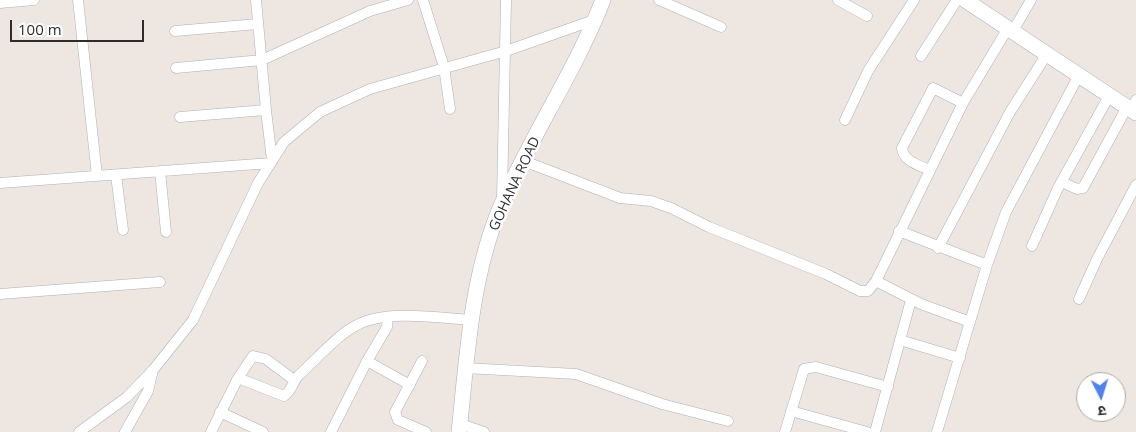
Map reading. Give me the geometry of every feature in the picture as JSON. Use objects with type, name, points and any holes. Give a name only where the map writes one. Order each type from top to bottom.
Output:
[{"type":"main road","points":[[965,0],[1012,26],[1134,105]]},
{"type":"main road","points":[[981,0],[1047,54],[1109,96],[1134,105]]},
{"type":"main road","name":"GOHANA ROAD","points":[[459,428],[472,320],[484,254],[502,205],[602,7]]},
{"type":"street","points":[[0,2],[34,0]]},
{"type":"street","points":[[78,0],[97,176]]},
{"type":"street","points":[[256,0],[272,161]]},
{"type":"street","points":[[176,68],[262,60],[370,11],[408,0]]},
{"type":"street","points":[[424,0],[444,67],[450,109]]},
{"type":"street","points":[[502,205],[506,0]]},
{"type":"street","points":[[659,0],[720,27]]},
{"type":"street","points":[[838,0],[867,16]]},
{"type":"street","points":[[845,120],[868,71],[914,0]]},
{"type":"street","points":[[921,56],[957,0]]},
{"type":"street","points":[[524,161],[620,198],[651,201],[671,208],[709,227],[826,274],[860,291],[870,290],[963,103],[1012,26],[1031,0]]},
{"type":"street","points":[[78,432],[127,396],[153,370],[193,320],[258,183],[284,142],[320,112],[370,89],[506,51],[602,7]]},
{"type":"street","points":[[175,30],[258,24]]},
{"type":"street","points":[[938,248],[1010,112],[1047,54]]},
{"type":"street","points":[[937,432],[987,265],[1006,212],[1079,75]]},
{"type":"street","points":[[929,170],[905,158],[902,153],[902,148],[922,106],[933,88],[963,103]]},
{"type":"street","points":[[1032,246],[1062,182],[1109,96]]},
{"type":"street","points":[[1062,182],[1077,189],[1083,188],[1134,105]]},
{"type":"street","points":[[180,117],[266,110]]},
{"type":"street","points":[[0,184],[272,161]]},
{"type":"street","points":[[160,171],[166,232]]},
{"type":"street","points":[[116,174],[123,230]]},
{"type":"street","points":[[1079,299],[1097,258],[1136,185]]},
{"type":"street","points":[[899,231],[938,248],[987,265]]},
{"type":"street","points":[[876,280],[912,300],[970,322]]},
{"type":"street","points":[[0,294],[160,282]]},
{"type":"street","points":[[875,432],[912,300]]},
{"type":"street","points":[[331,432],[367,361],[387,327],[388,317]]},
{"type":"street","points":[[238,378],[284,396],[290,392],[294,380],[353,327],[366,320],[388,317],[472,320]]},
{"type":"street","points":[[900,340],[960,358]]},
{"type":"street","points":[[211,432],[238,378],[248,360],[253,356],[258,355],[294,380]]},
{"type":"street","points":[[367,361],[410,385]]},
{"type":"street","points":[[422,361],[396,412],[396,416],[398,420],[426,432]]},
{"type":"street","points":[[785,432],[802,372],[811,367],[888,387]]},
{"type":"street","points":[[466,368],[576,374],[662,404],[728,421]]},
{"type":"street","points":[[125,432],[148,391],[153,370]]},
{"type":"street","points":[[791,410],[867,432]]},
{"type":"street","points":[[220,412],[263,432]]},
{"type":"street","points":[[459,428],[484,432]]}]
